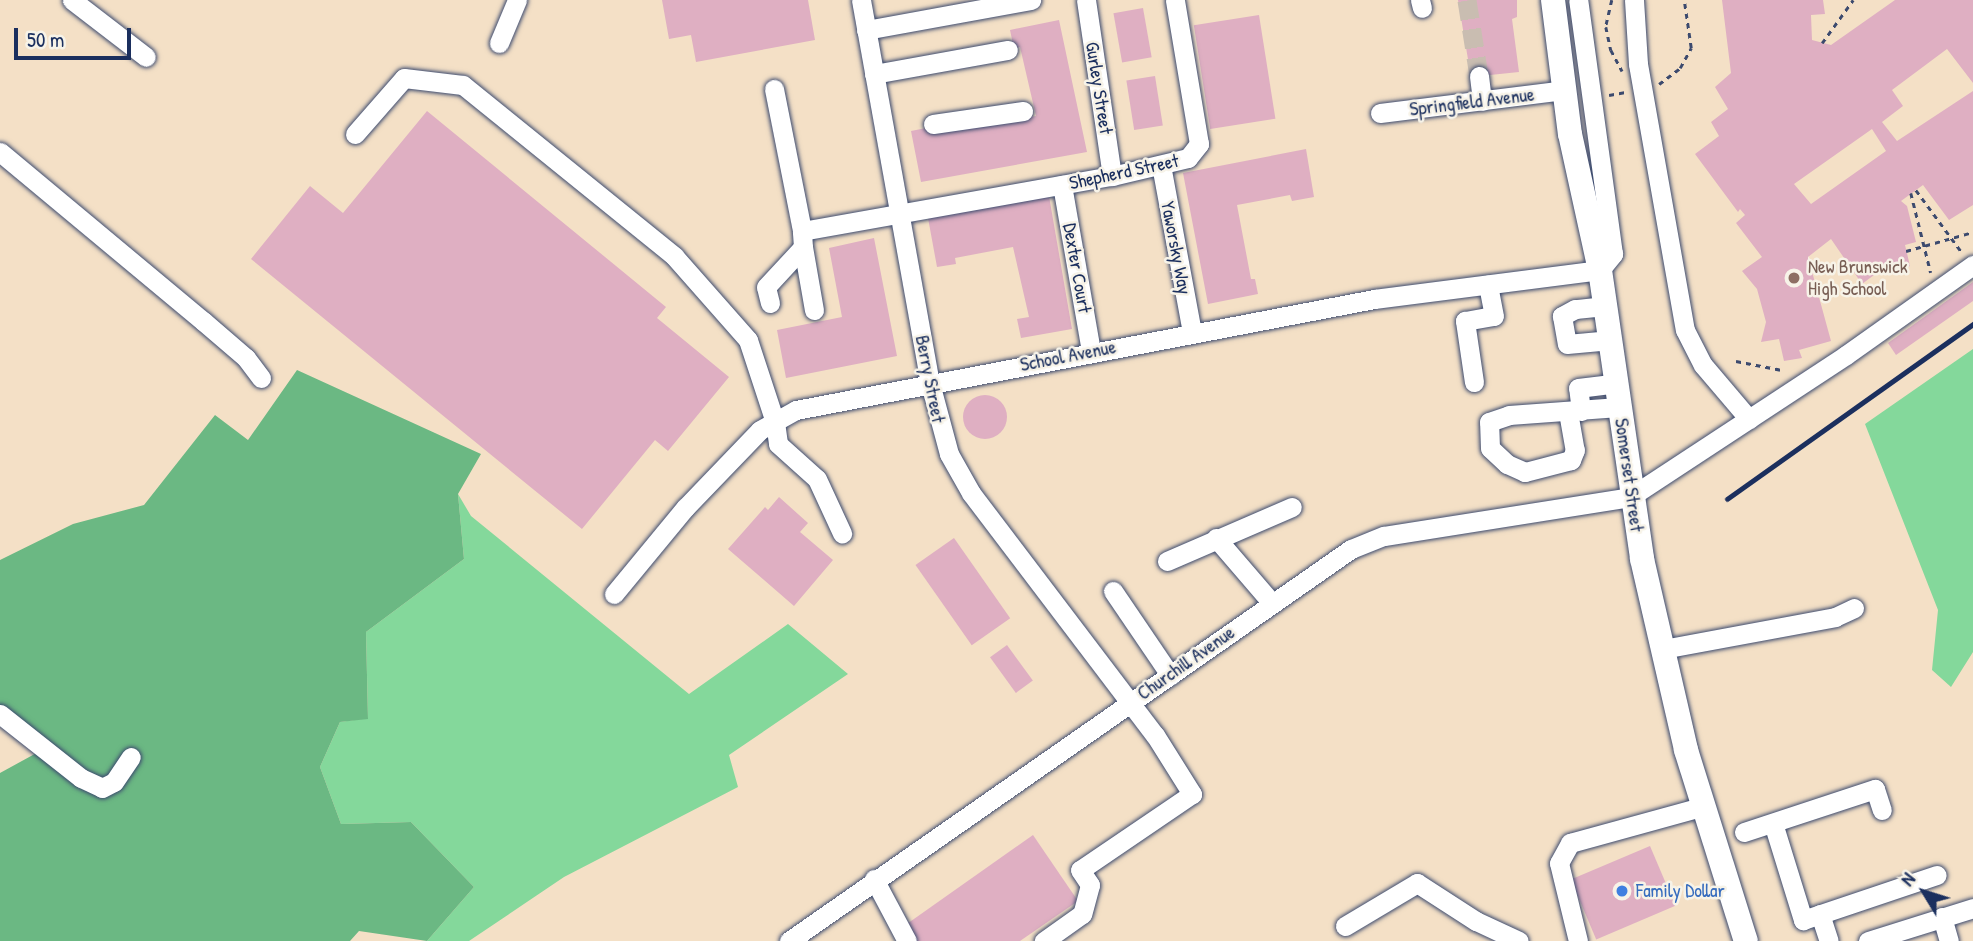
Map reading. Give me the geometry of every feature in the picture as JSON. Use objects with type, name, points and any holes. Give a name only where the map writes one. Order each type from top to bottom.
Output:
[{"type":"main road","name":"Somerset Street","points":[[1553,0],[1564,94],[1600,270],[1611,340],[1630,497],[1663,649],[1704,806],[1746,941]]},
{"type":"street","points":[[72,0],[146,57]]},
{"type":"street","points":[[499,43],[517,0]]},
{"type":"street","name":"Berry Street","points":[[861,0],[930,383],[944,442],[971,494],[1128,705],[1155,735],[1192,794],[1080,870],[1090,885],[1082,914],[1044,941]]},
{"type":"street","points":[[866,30],[979,5],[1031,0]]},
{"type":"street","name":"Gurley Street","points":[[1086,0],[1112,176]]},
{"type":"street","name":"Shepherd Street","points":[[803,239],[1188,158],[1199,144],[1175,0]]},
{"type":"street","points":[[1578,0],[1613,254],[1600,270]]},
{"type":"street","points":[[1634,0],[1638,64],[1685,330],[1696,356],[1749,419]]},
{"type":"street","points":[[874,74],[1008,50]]},
{"type":"street","points":[[1479,76],[1482,101]]},
{"type":"street","points":[[355,134],[404,79],[463,85],[674,256],[748,340],[775,422],[778,444],[817,479],[842,533]]},
{"type":"street","points":[[774,89],[814,310]]},
{"type":"street","name":"Springfield Avenue","points":[[1380,113],[1556,91],[1564,94]]},
{"type":"street","points":[[933,124],[1023,111]]},
{"type":"street","points":[[0,152],[212,328],[246,358],[261,378]]},
{"type":"street","name":"Yaworsky Way","points":[[1161,165],[1192,331]]},
{"type":"street","name":"Dexter Court","points":[[1062,185],[1091,352]]},
{"type":"street","points":[[770,303],[766,286],[803,239]]},
{"type":"street","points":[[1630,497],[1749,419],[1967,258]]},
{"type":"street","name":"School Avenue","points":[[614,594],[684,508],[760,430],[796,410],[1192,331],[1600,270]]},
{"type":"street","points":[[1474,382],[1465,321],[1494,316],[1488,285]]},
{"type":"street","points":[[1605,306],[1575,309],[1562,316],[1567,344],[1611,340]]},
{"type":"street","points":[[1574,411],[1509,415],[1489,422],[1490,448],[1507,464],[1525,472],[1571,460],[1575,450],[1574,411],[1578,388],[1617,395]]},
{"type":"street","name":"Churchill Avenue","points":[[789,941],[874,879],[1351,549],[1384,536],[1630,497]]},
{"type":"street","points":[[1167,561],[1293,507]]},
{"type":"street","points":[[1216,538],[1272,603]]},
{"type":"street","points":[[1113,591],[1170,675]]},
{"type":"street","points":[[1663,649],[1835,617],[1854,608]]},
{"type":"street","points":[[0,715],[81,778],[102,788],[114,782],[131,757]]},
{"type":"street","points":[[1744,832],[1875,789],[1882,810]]},
{"type":"street","points":[[1578,941],[1559,863],[1570,843],[1704,806]]},
{"type":"street","points":[[1773,823],[1803,920],[1937,875]]},
{"type":"street","points":[[874,879],[908,941]]},
{"type":"street","points":[[1345,926],[1418,883],[1476,921],[1519,941]]},
{"type":"street","points":[[1868,941],[1909,935],[1942,917],[1973,908]]},
{"type":"street","points":[[1820,914],[1829,941]]},
{"type":"street","points":[[1942,917],[1949,941]]},
{"type":"path","points":[[1612,0],[1606,27],[1611,50],[1626,76]]},
{"type":"path","points":[[1657,86],[1680,68],[1691,48],[1689,13],[1684,0]]},
{"type":"path","points":[[1822,43],[1853,0]]},
{"type":"path","points":[[1598,97],[1633,92]]},
{"type":"path","points":[[1916,190],[1967,258]]},
{"type":"path","points":[[1911,193],[1931,273]]},
{"type":"path","points":[[1906,251],[1973,232]]},
{"type":"path","points":[[1736,361],[1782,370]]},
{"type":"green space","points":[[1973,349],[1973,652],[1951,687],[1932,670],[1938,610],[1865,424]]},
{"type":"green space","points":[[297,370],[481,454],[458,494],[464,559],[366,632],[368,719],[340,722],[320,767],[341,824],[411,822],[474,887],[427,941],[359,931],[350,941],[0,941],[0,773],[42,750],[0,715],[0,560],[73,524],[144,505],[215,415],[248,440]]},
{"type":"green space","points":[[458,494],[471,516],[689,694],[788,624],[848,674],[729,755],[738,787],[564,877],[469,941],[427,941],[474,887],[411,822],[341,824],[320,767],[340,722],[368,718],[366,632],[464,559]]},
{"type":"building","points":[[662,0],[808,0],[815,40],[696,62],[691,35],[669,39]]},
{"type":"building","points":[[1458,0],[1517,0],[1517,17],[1512,19],[1519,72],[1471,77]]},
{"type":"building","points":[[1722,0],[1823,0],[1825,14],[1811,15],[1812,40],[1831,45],[1895,0],[1973,0],[1973,83],[1947,49],[1892,90],[1903,106],[1882,122],[1897,141],[1973,91],[1973,205],[1949,220],[1923,185],[1901,201],[1907,206],[1916,242],[1905,245],[1910,266],[1895,273],[1893,265],[1882,269],[1862,284],[1831,239],[1808,257],[1831,341],[1799,350],[1802,358],[1784,361],[1779,339],[1761,342],[1766,322],[1757,289],[1742,271],[1762,257],[1736,223],[1745,215],[1740,209],[1738,212],[1695,154],[1719,136],[1711,122],[1728,109],[1715,87],[1731,73]],"holes":[[[1872,129],[1886,151],[1811,204],[1794,184]]]},
{"type":"building","points":[[1143,8],[1152,57],[1122,62],[1113,13]]},
{"type":"building","points":[[1259,15],[1275,119],[1210,129],[1194,25]]},
{"type":"building","points":[[1059,20],[1087,152],[921,182],[911,131],[931,127],[933,134],[1036,116],[1020,47],[1014,49],[1010,30]]},
{"type":"building","points":[[1155,76],[1163,125],[1134,130],[1126,81]]},
{"type":"building","points":[[427,111],[666,307],[657,318],[729,377],[668,451],[655,440],[582,529],[251,259],[310,186],[343,213]]},
{"type":"building","points":[[1306,149],[1314,197],[1292,201],[1290,195],[1237,205],[1251,279],[1255,279],[1258,294],[1208,304],[1183,173]]},
{"type":"building","points":[[1049,196],[1072,329],[1021,338],[1017,319],[1029,317],[1013,247],[955,258],[956,264],[937,267],[928,218]]},
{"type":"building","points":[[874,238],[897,356],[786,378],[777,330],[842,317],[829,248]]},
{"type":"building","points":[[1973,282],[1973,301],[1896,355],[1888,343]]},
{"type":"building","points":[[985,395],[1001,401],[1007,417],[1001,433],[985,439],[969,433],[963,417],[969,401]]},
{"type":"building","points":[[779,497],[808,523],[800,532],[833,560],[794,606],[728,549],[765,507],[768,510]]},
{"type":"building","points":[[954,538],[1010,618],[972,645],[915,565]]},
{"type":"building","points":[[1007,645],[1033,681],[1016,693],[990,657]]},
{"type":"building","points":[[1033,835],[1078,901],[1020,941],[915,941],[904,926]]},
{"type":"building","name":"Family Dollar","points":[[1650,846],[1675,906],[1596,939],[1571,880]]},
{"type":"tunnel","points":[[1467,0],[1479,76]]},
{"type":"railway","points":[[1727,499],[1973,324]]},
{"type":"place","name":"New Brunswick High School","points":[[1794,278]]},
{"type":"place","name":"Family Dollar","points":[[1622,891]]}]
